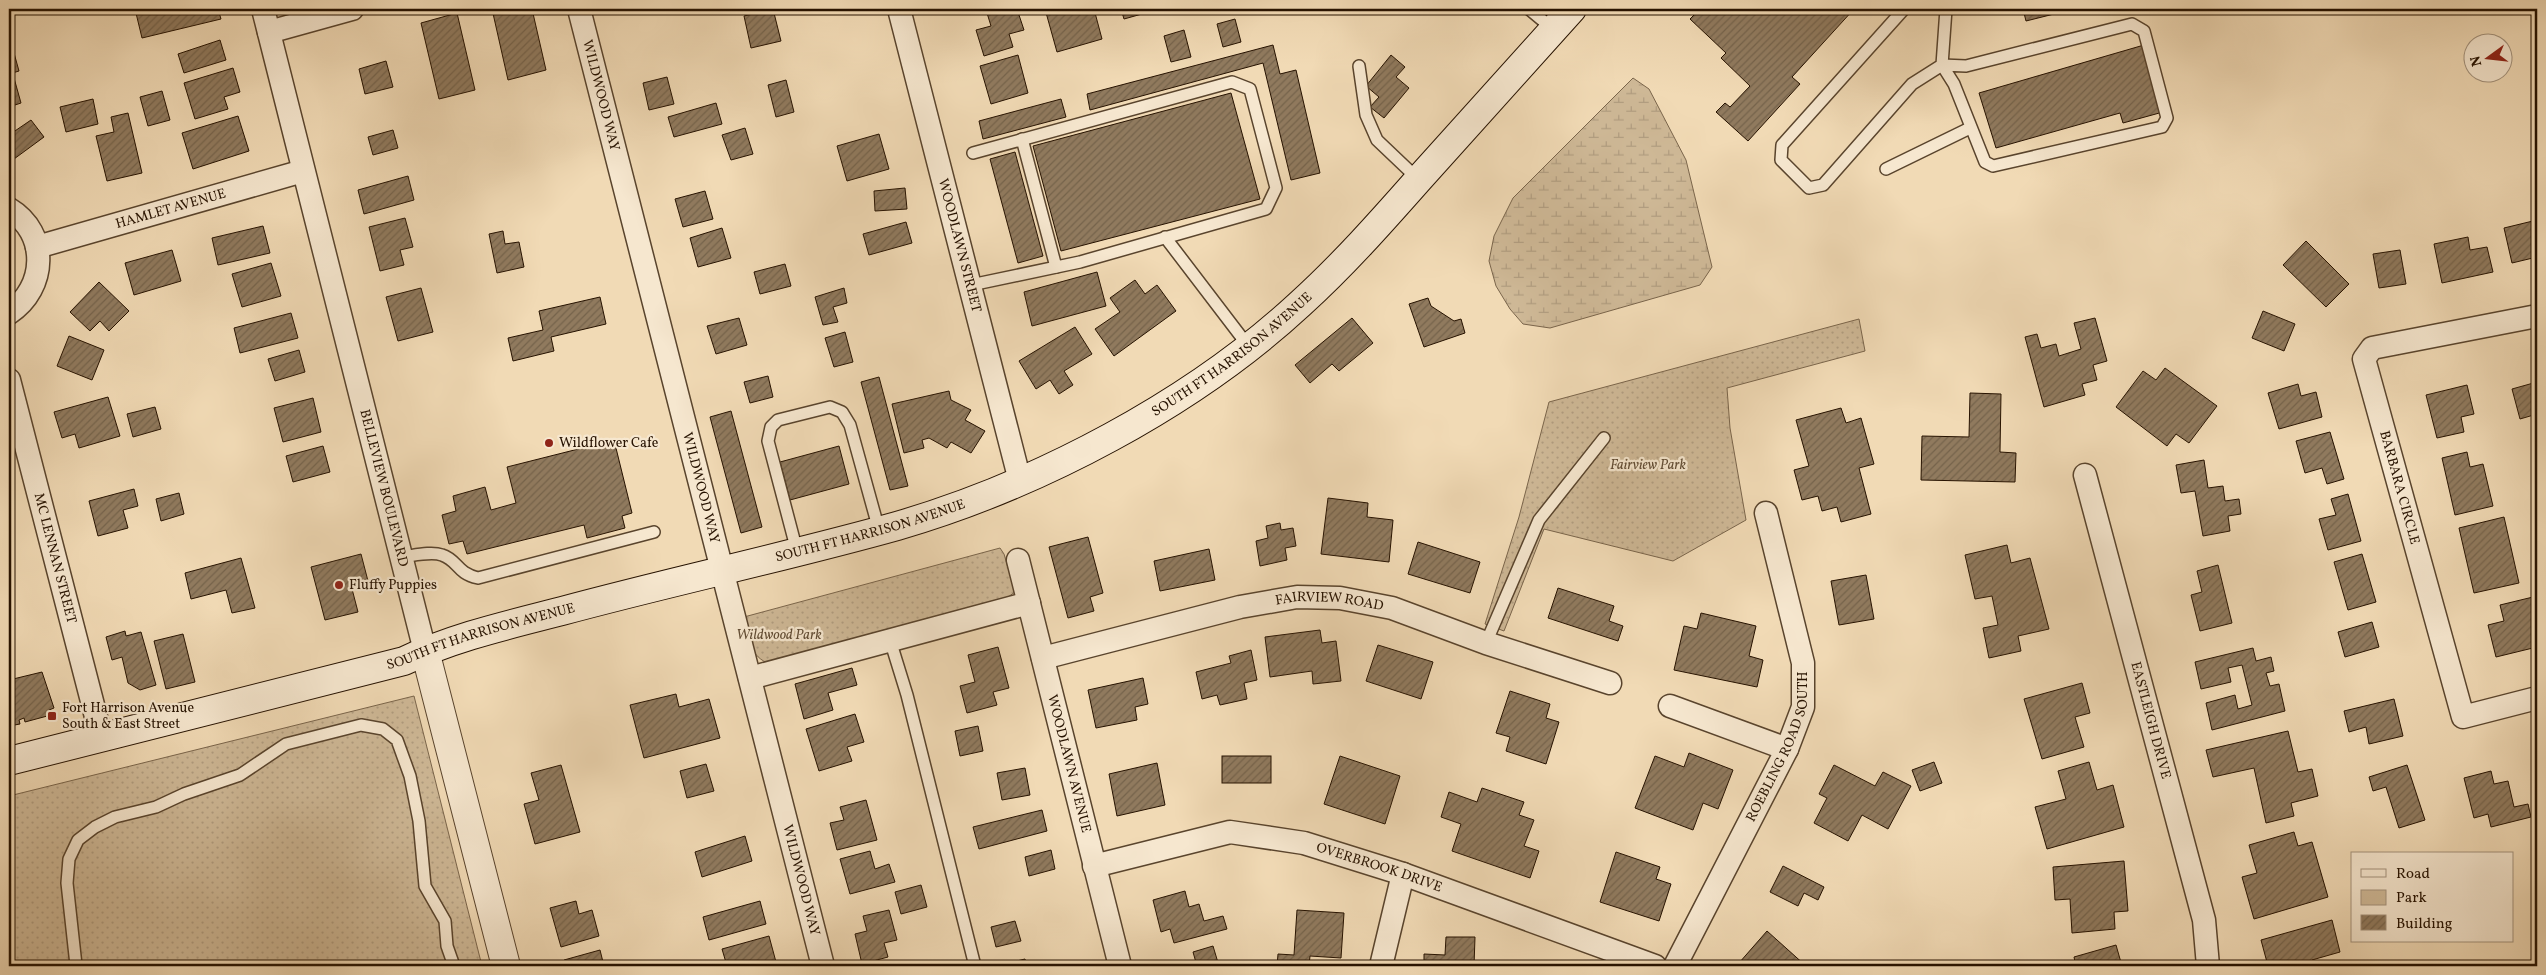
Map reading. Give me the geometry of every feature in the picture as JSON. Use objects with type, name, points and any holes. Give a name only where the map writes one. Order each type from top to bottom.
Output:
[{"type":"main road","name":"SOUTH FT HARRISON AVENUE","points":[[9,761],[101,736],[404,661],[444,642],[879,530],[963,504],[1020,481],[1098,443],[1159,409],[1205,380],[1249,347],[1313,292],[1572,9]]},
{"type":"main road","name":"BELLEVIEW BOULEVARD","points":[[425,651],[506,966]]},
{"type":"street","name":"BELLEVIEW BOULEVARD","points":[[263,9],[425,651]]},
{"type":"street","points":[[269,32],[352,9]]},
{"type":"street","name":"WILDWOOD WAY","points":[[579,9],[823,966]]},
{"type":"street","name":"WOODLAWN STREET","points":[[899,9],[1020,481]]},
{"type":"street","name":"HAMLET AVENUE","points":[[38,247],[303,171]]},
{"type":"street","points":[[9,209],[26,222],[38,247],[38,274],[34,286],[26,298],[9,313]]},
{"type":"street","name":"BARBARA CIRCLE","points":[[2537,316],[2372,348],[2364,359],[2463,717],[2537,698]]},
{"type":"street","name":"MC LENNAN STREET","points":[[9,380],[101,736]]},
{"type":"street","name":"EASTLEIGH DRIVE","points":[[2085,475],[2204,920],[2208,966]]},
{"type":"street","name":"ROEBLING ROAD SOUTH","points":[[1675,966],[1787,749],[1803,707],[1803,663],[1766,513]]},
{"type":"street","name":"WOODLAWN AVENUE","points":[[1018,560],[1120,966]]},
{"type":"street","name":"FAIRVIEW ROAD","points":[[1043,658],[1240,607],[1297,597],[1340,598],[1392,608],[1486,643],[1610,683]]},
{"type":"street","points":[[750,678],[1029,603]]},
{"type":"street","points":[[1670,706],[1787,749]]},
{"type":"street","name":"OVERBROOK DRIVE","points":[[1094,866],[1230,832],[1304,843],[1403,874],[1655,966]]},
{"type":"street","points":[[1382,966],[1403,874]]},
{"type":"lane","points":[[1529,9],[1553,29]]},
{"type":"lane","points":[[1904,9],[1894,13],[1782,145],[1782,160],[1809,188],[1823,185],[1912,84],[1942,65],[1966,66],[2132,24],[2144,31],[2167,118],[2162,127],[1993,166],[1985,162],[1954,84],[1942,65],[1946,9]]},
{"type":"lane","points":[[1359,66],[1366,116],[1377,140],[1418,179]]},
{"type":"lane","points":[[971,285],[1056,267],[1266,209],[1276,188],[1250,89],[1232,82],[973,153]]},
{"type":"lane","points":[[1886,169],[1970,128]]},
{"type":"lane","points":[[1022,140],[1056,267]]},
{"type":"lane","points":[[1165,237],[1249,347]]},
{"type":"lane","points":[[797,551],[768,441],[771,427],[778,420],[830,407],[842,412],[850,425],[879,530]]},
{"type":"lane","points":[[1486,643],[1539,520],[1604,438]]},
{"type":"lane","points":[[401,557],[440,554],[452,561],[465,575],[478,578],[654,532]]},
{"type":"lane","points":[[890,640],[907,695],[976,966]]},
{"type":"lane","points":[[77,966],[67,883],[69,858],[78,840],[95,827],[115,817],[156,807],[184,794],[240,775],[286,744],[361,725],[384,729],[397,740],[410,776],[419,821],[425,886],[445,921],[447,946],[454,966]]},
{"type":"green space","points":[[1633,78],[1649,89],[1686,160],[1712,267],[1700,285],[1550,328],[1523,324],[1510,309],[1496,286],[1489,261],[1494,236],[1513,198]]},
{"type":"green space","name":"Fairview Park","points":[[1859,319],[1865,351],[1727,388],[1730,428],[1746,520],[1673,561],[1544,529],[1504,631],[1485,624],[1519,517],[1549,402]]},
{"type":"green space","name":"Wildwood Park","points":[[1000,548],[1004,554],[1015,592],[1008,597],[771,664],[758,657],[751,646],[744,617]]},
{"type":"green space","points":[[414,696],[482,966],[9,966],[9,796]]},
{"type":"building","points":[[135,9],[218,9],[221,19],[142,38]]},
{"type":"building","points":[[492,9],[532,9],[546,70],[508,80]]},
{"type":"building","points":[[773,9],[781,41],[751,48],[744,16]]},
{"type":"building","points":[[1002,9],[1017,9],[1024,30],[1009,34],[1013,47],[984,56],[976,30],[991,26],[987,13]]},
{"type":"building","points":[[1045,9],[1094,9],[1102,39],[1057,52]]},
{"type":"building","points":[[1121,9],[1148,9],[1149,12],[1124,19]]},
{"type":"building","points":[[1700,9],[1854,9],[1792,77],[1800,84],[1748,141],[1716,112],[1725,103],[1730,107],[1750,86],[1721,58],[1726,53],[1690,19]]},
{"type":"building","points":[[2023,9],[2074,9],[2026,21]]},
{"type":"building","points":[[457,13],[475,90],[439,99],[421,23]]},
{"type":"building","points":[[1235,19],[1241,42],[1223,47],[1217,24]]},
{"type":"building","points":[[1184,30],[1191,57],[1171,62],[1164,36]]},
{"type":"building","points":[[9,35],[19,71],[9,74]]},
{"type":"building","points":[[220,40],[226,60],[184,73],[178,54]]},
{"type":"building","points":[[1273,45],[1280,74],[1296,70],[1320,173],[1291,180],[1263,63],[1090,110],[1087,94]]},
{"type":"building","points":[[2144,45],[2163,112],[2123,123],[2120,113],[1996,148],[1979,93]]},
{"type":"building","points":[[1018,55],[1028,93],[991,104],[980,66]]},
{"type":"building","points":[[1391,55],[1405,67],[1396,77],[1409,88],[1384,118],[1370,107],[1379,97],[1366,86]]},
{"type":"building","points":[[386,61],[393,87],[365,94],[359,69]]},
{"type":"building","points":[[233,68],[240,92],[224,97],[228,109],[195,119],[184,83]]},
{"type":"building","points":[[667,77],[674,104],[649,110],[643,83]]},
{"type":"building","points":[[14,78],[21,103],[9,107],[9,79]]},
{"type":"building","points":[[786,80],[794,112],[776,117],[768,85]]},
{"type":"building","points":[[162,91],[170,120],[148,126],[140,97]]},
{"type":"building","points":[[1231,93],[1260,199],[1061,251],[1033,146]]},
{"type":"building","points":[[93,99],[98,124],[66,132],[60,107]]},
{"type":"building","points":[[1061,99],[1066,117],[983,139],[979,121]]},
{"type":"building","points":[[716,103],[722,124],[674,137],[668,117]]},
{"type":"building","points":[[128,113],[142,173],[107,181],[96,136],[114,132],[111,117]]},
{"type":"building","points":[[238,116],[249,151],[193,169],[182,133]]},
{"type":"building","points":[[31,120],[44,137],[14,159],[9,152],[9,135]]},
{"type":"building","points":[[745,128],[753,154],[731,160],[722,135]]},
{"type":"building","points":[[393,130],[398,148],[373,155],[368,137]]},
{"type":"building","points":[[879,134],[889,169],[847,181],[837,146]]},
{"type":"building","points":[[1015,152],[1043,256],[1018,263],[990,159]]},
{"type":"building","points":[[408,176],[414,200],[364,214],[358,190]]},
{"type":"building","points":[[905,188],[907,209],[875,211],[874,191]]},
{"type":"building","points":[[705,191],[713,219],[683,227],[675,199]]},
{"type":"building","points":[[405,218],[413,247],[400,250],[404,265],[380,271],[369,227]]},
{"type":"building","points":[[2537,220],[2537,257],[2512,263],[2504,228]]},
{"type":"building","points":[[906,222],[912,243],[869,255],[863,234]]},
{"type":"building","points":[[263,226],[270,253],[218,265],[212,238]]},
{"type":"building","points":[[722,228],[731,258],[698,267],[690,238]]},
{"type":"building","points":[[503,231],[505,244],[519,242],[524,267],[497,273],[489,234]]},
{"type":"building","points":[[2468,237],[2470,250],[2487,247],[2493,272],[2442,283],[2434,244]]},
{"type":"building","points":[[2306,241],[2349,284],[2326,307],[2283,265]]},
{"type":"building","points":[[172,250],[181,281],[134,295],[125,263]]},
{"type":"building","points":[[2400,250],[2406,284],[2379,288],[2373,254]]},
{"type":"building","points":[[271,263],[281,296],[242,307],[232,274]]},
{"type":"building","points":[[785,264],[791,286],[760,294],[754,272]]},
{"type":"building","points":[[1097,272],[1106,306],[1032,326],[1024,292]]},
{"type":"building","points":[[1135,280],[1145,294],[1157,285],[1176,311],[1114,356],[1095,329],[1120,312],[1110,298]]},
{"type":"building","points":[[99,282],[129,311],[109,331],[100,321],[90,331],[70,312]]},
{"type":"building","points":[[421,288],[433,332],[398,341],[386,297]]},
{"type":"building","points":[[844,288],[847,303],[833,307],[838,322],[823,325],[815,297]]},
{"type":"building","points":[[600,297],[606,324],[551,337],[554,351],[513,361],[508,338],[543,330],[539,311]]},
{"type":"building","points":[[1428,298],[1431,306],[1454,321],[1461,319],[1465,333],[1424,347],[1409,304]]},
{"type":"building","points":[[2263,311],[2295,324],[2284,351],[2252,338]]},
{"type":"building","points":[[291,313],[298,338],[240,353],[234,328]]},
{"type":"building","points":[[739,318],[747,345],[716,354],[707,326]]},
{"type":"building","points":[[1352,318],[1373,343],[1339,371],[1332,364],[1310,383],[1295,365]]},
{"type":"building","points":[[2095,318],[2107,361],[2093,365],[2097,380],[2082,384],[2085,395],[2044,407],[2025,337],[2037,334],[2041,348],[2056,344],[2059,356],[2081,349],[2074,323]]},
{"type":"building","points":[[1075,327],[1092,354],[1064,371],[1073,385],[1059,394],[1050,380],[1036,389],[1019,361]]},
{"type":"building","points":[[845,332],[853,362],[834,367],[825,338]]},
{"type":"building","points":[[69,336],[104,350],[92,380],[57,366]]},
{"type":"building","points":[[299,350],[305,372],[275,381],[268,359]]},
{"type":"building","points":[[2165,368],[2217,406],[2189,443],[2176,434],[2167,446],[2116,407],[2143,371],[2156,380]]},
{"type":"building","points":[[768,376],[773,397],[750,403],[744,382]]},
{"type":"building","points":[[879,377],[908,486],[890,490],[861,382]]},
{"type":"building","points":[[2537,382],[2537,414],[2520,419],[2512,389]]},
{"type":"building","points":[[2298,384],[2301,396],[2316,392],[2322,417],[2279,429],[2268,393]]},
{"type":"building","points":[[2467,385],[2474,414],[2461,417],[2464,432],[2437,438],[2426,395]]},
{"type":"building","points":[[949,391],[951,400],[971,410],[965,420],[985,431],[971,453],[951,442],[947,448],[929,438],[922,440],[924,448],[904,453],[892,404]]},
{"type":"building","points":[[1970,393],[2001,394],[2000,452],[2016,453],[2015,482],[1921,480],[1922,436],[1969,437]]},
{"type":"building","points":[[108,397],[120,436],[79,448],[75,434],[62,438],[54,412]]},
{"type":"building","points":[[313,398],[321,432],[283,442],[274,408]]},
{"type":"building","points":[[155,407],[161,429],[133,437],[127,414]]},
{"type":"building","points":[[1841,408],[1846,423],[1861,418],[1874,464],[1859,468],[1871,514],[1841,522],[1837,507],[1822,511],[1818,496],[1802,500],[1794,470],[1809,466],[1796,420]]},
{"type":"building","points":[[731,411],[762,527],[741,533],[710,417]]},
{"type":"building","points":[[2330,432],[2344,479],[2327,484],[2322,468],[2305,473],[2296,441]]},
{"type":"building","points":[[614,440],[632,513],[622,516],[625,528],[587,538],[584,525],[467,554],[463,541],[449,544],[442,515],[456,511],[453,496],[485,487],[491,510],[516,503],[507,467]]},
{"type":"building","points":[[323,446],[330,472],[293,482],[286,456]]},
{"type":"building","points":[[839,446],[849,484],[790,500],[780,462]]},
{"type":"building","points":[[2467,452],[2470,467],[2483,464],[2493,506],[2455,515],[2442,458]]},
{"type":"building","points":[[2204,460],[2208,488],[2223,486],[2225,501],[2239,499],[2241,514],[2228,516],[2230,531],[2203,536],[2195,491],[2181,493],[2176,465]]},
{"type":"building","points":[[134,489],[138,506],[123,510],[128,528],[98,536],[89,501]]},
{"type":"building","points":[[179,493],[184,514],[161,521],[156,499]]},
{"type":"building","points":[[2348,494],[2361,541],[2328,550],[2319,519],[2336,515],[2331,499]]},
{"type":"building","points":[[1328,498],[1368,503],[1367,517],[1393,520],[1389,562],[1321,554]]},
{"type":"building","points":[[2504,517],[2519,583],[2474,593],[2459,528]]},
{"type":"building","points":[[1280,523],[1281,530],[1293,528],[1296,546],[1285,548],[1287,560],[1260,566],[1256,541],[1268,538],[1266,526]]},
{"type":"building","points":[[1088,537],[1103,593],[1090,597],[1094,611],[1068,618],[1049,547]]},
{"type":"building","points":[[1418,542],[1480,562],[1470,593],[1408,574]]},
{"type":"building","points":[[2007,545],[2011,563],[2030,558],[2049,629],[2018,636],[2021,651],[1989,658],[1983,628],[1998,625],[1992,596],[1975,599],[1965,555]]},
{"type":"building","points":[[1209,549],[1215,580],[1160,591],[1154,561]]},
{"type":"building","points":[[361,554],[368,581],[351,585],[358,612],[325,620],[311,567]]},
{"type":"building","points":[[2362,554],[2376,602],[2348,610],[2334,562]]},
{"type":"building","points":[[241,558],[255,608],[232,613],[226,590],[191,599],[185,573]]},
{"type":"building","points":[[2218,565],[2232,623],[2200,631],[2191,595],[2202,592],[2197,571]]},
{"type":"building","points":[[1866,575],[1874,619],[1839,625],[1831,581]]},
{"type":"building","points":[[1558,588],[1614,606],[1609,621],[1623,626],[1618,641],[1548,618]]},
{"type":"building","points":[[2533,597],[2537,613],[2537,647],[2496,657],[2488,625],[2504,621],[2500,605]]},
{"type":"building","points":[[1701,613],[1756,626],[1749,656],[1763,660],[1757,687],[1674,670],[1684,626],[1697,629]]},
{"type":"building","points":[[2372,622],[2379,647],[2345,657],[2338,632]]},
{"type":"building","points":[[1320,630],[1322,643],[1336,641],[1341,681],[1313,684],[1312,671],[1270,677],[1265,637]]},
{"type":"building","points":[[125,631],[126,636],[141,632],[156,685],[140,690],[128,683],[122,657],[112,660],[106,637]]},
{"type":"building","points":[[183,634],[195,682],[166,689],[154,641]]},
{"type":"building","points":[[1378,645],[1433,662],[1421,699],[1366,681]]},
{"type":"building","points":[[998,647],[1009,688],[993,692],[997,705],[967,713],[960,686],[975,682],[968,655]]},
{"type":"building","points":[[2253,648],[2256,661],[2271,657],[2274,671],[2266,673],[2270,686],[2279,684],[2285,711],[2212,730],[2206,703],[2235,695],[2238,709],[2252,705],[2242,665],[2228,668],[2231,682],[2201,689],[2195,662]]},
{"type":"building","points":[[1251,650],[1257,680],[1244,683],[1247,699],[1220,705],[1217,695],[1202,699],[1196,672],[1231,663],[1229,656]]},
{"type":"building","points":[[852,668],[857,685],[828,693],[833,710],[804,719],[795,684]]},
{"type":"building","points":[[42,672],[54,708],[49,710],[51,715],[25,722],[24,718],[19,720],[20,724],[9,726],[9,680]]},
{"type":"building","points":[[1143,678],[1148,704],[1135,707],[1137,720],[1096,728],[1088,690]]},
{"type":"building","points":[[2082,683],[2090,713],[2075,717],[2084,747],[2042,759],[2024,699]]},
{"type":"building","points":[[1510,691],[1550,704],[1546,718],[1559,722],[1546,764],[1506,751],[1510,737],[1496,733]]},
{"type":"building","points":[[676,694],[679,707],[709,699],[720,738],[644,758],[630,705]]},
{"type":"building","points":[[2394,699],[2403,736],[2369,744],[2366,727],[2349,732],[2344,711]]},
{"type":"building","points":[[855,714],[864,742],[847,747],[852,761],[819,771],[806,729]]},
{"type":"building","points":[[978,726],[983,751],[960,756],[955,731]]},
{"type":"building","points":[[2288,731],[2298,772],[2312,769],[2318,796],[2291,803],[2294,816],[2266,823],[2254,768],[2213,777],[2206,750]]},
{"type":"building","points":[[1689,753],[1733,770],[1718,809],[1703,803],[1693,830],[1635,808],[1655,756],[1684,767]]},
{"type":"building","points":[[1222,756],[1271,756],[1271,783],[1222,783]]},
{"type":"building","points":[[1340,756],[1400,776],[1385,824],[1324,804]]},
{"type":"building","points":[[1934,762],[1942,783],[1920,791],[1912,770]]},
{"type":"building","points":[[2089,762],[2097,790],[2113,785],[2124,827],[2047,849],[2035,807],[2066,799],[2058,771]]},
{"type":"building","points":[[1157,763],[1165,805],[1117,816],[1109,774]]},
{"type":"building","points":[[706,764],[714,791],[687,798],[680,771]]},
{"type":"building","points":[[561,765],[580,832],[535,844],[524,804],[539,800],[531,773]]},
{"type":"building","points":[[1834,765],[1875,786],[1883,772],[1911,786],[1888,829],[1862,815],[1848,841],[1814,823],[1827,798],[1819,794]]},
{"type":"building","points":[[2407,765],[2425,820],[2399,828],[2386,787],[2373,791],[2369,777]]},
{"type":"building","points":[[1025,768],[1030,795],[1002,800],[997,773]]},
{"type":"building","points":[[2491,771],[2494,784],[2508,781],[2514,807],[2528,804],[2531,817],[2491,827],[2488,814],[2474,818],[2464,778]]},
{"type":"building","points":[[1482,788],[1524,802],[1519,815],[1534,820],[1524,846],[1539,851],[1530,878],[1452,851],[1461,824],[1441,817],[1449,792],[1477,802]]},
{"type":"building","points":[[866,800],[877,840],[837,850],[830,823],[844,820],[840,807]]},
{"type":"building","points":[[1042,810],[1047,831],[979,849],[973,827]]},
{"type":"building","points":[[2294,832],[2298,846],[2312,842],[2328,897],[2254,919],[2242,877],[2257,873],[2249,845]]},
{"type":"building","points":[[745,836],[752,861],[702,877],[695,852]]},
{"type":"building","points":[[1051,850],[1055,869],[1029,876],[1025,857]]},
{"type":"building","points":[[870,851],[875,869],[889,864],[895,882],[850,894],[840,859]]},
{"type":"building","points":[[1616,852],[1660,867],[1656,879],[1671,884],[1659,921],[1600,902]]},
{"type":"building","points":[[2124,861],[2128,911],[2114,912],[2115,929],[2072,933],[2070,899],[2055,900],[2053,867]]},
{"type":"building","points":[[1783,866],[1824,887],[1818,900],[1804,893],[1798,906],[1770,892]]},
{"type":"building","points":[[921,885],[927,907],[901,914],[895,892]]},
{"type":"building","points":[[1185,891],[1189,907],[1199,904],[1204,921],[1223,916],[1227,929],[1174,943],[1170,929],[1161,932],[1153,900]]},
{"type":"building","points":[[576,901],[579,914],[592,910],[599,936],[561,947],[550,908]]},
{"type":"building","points":[[760,901],[766,924],[709,940],[703,917]]},
{"type":"building","points":[[889,910],[897,940],[884,943],[888,957],[862,964],[855,934],[867,931],[863,916]]},
{"type":"building","points":[[1297,910],[1344,913],[1341,958],[1310,956],[1309,966],[1277,966],[1278,954],[1294,955]]},
{"type":"building","points":[[2332,920],[2340,952],[2312,960],[2314,966],[2268,966],[2261,940]]},
{"type":"building","points":[[1015,921],[1021,941],[996,947],[991,927]]},
{"type":"building","points":[[1767,931],[1806,966],[1742,966],[1739,963]]},
{"type":"building","points":[[769,936],[776,962],[761,966],[727,966],[722,949]]},
{"type":"building","points":[[1446,937],[1475,937],[1474,966],[1424,966],[1424,954],[1445,955]]},
{"type":"building","points":[[2116,945],[2122,966],[2076,966],[2074,957]]},
{"type":"building","points":[[1213,946],[1219,966],[1197,966],[1193,952]]},
{"type":"building","points":[[600,950],[604,966],[566,966],[564,960]]},
{"type":"building","points":[[1025,959],[1027,966],[996,966]]},
{"type":"place","name":"Wildflower Cafe","points":[[549,443]]},
{"type":"place","name":"Fluffy Puppies","points":[[339,585]]},
{"type":"place","name":"Fort Harrison Avenue South & East Street","points":[[52,716]]}]
